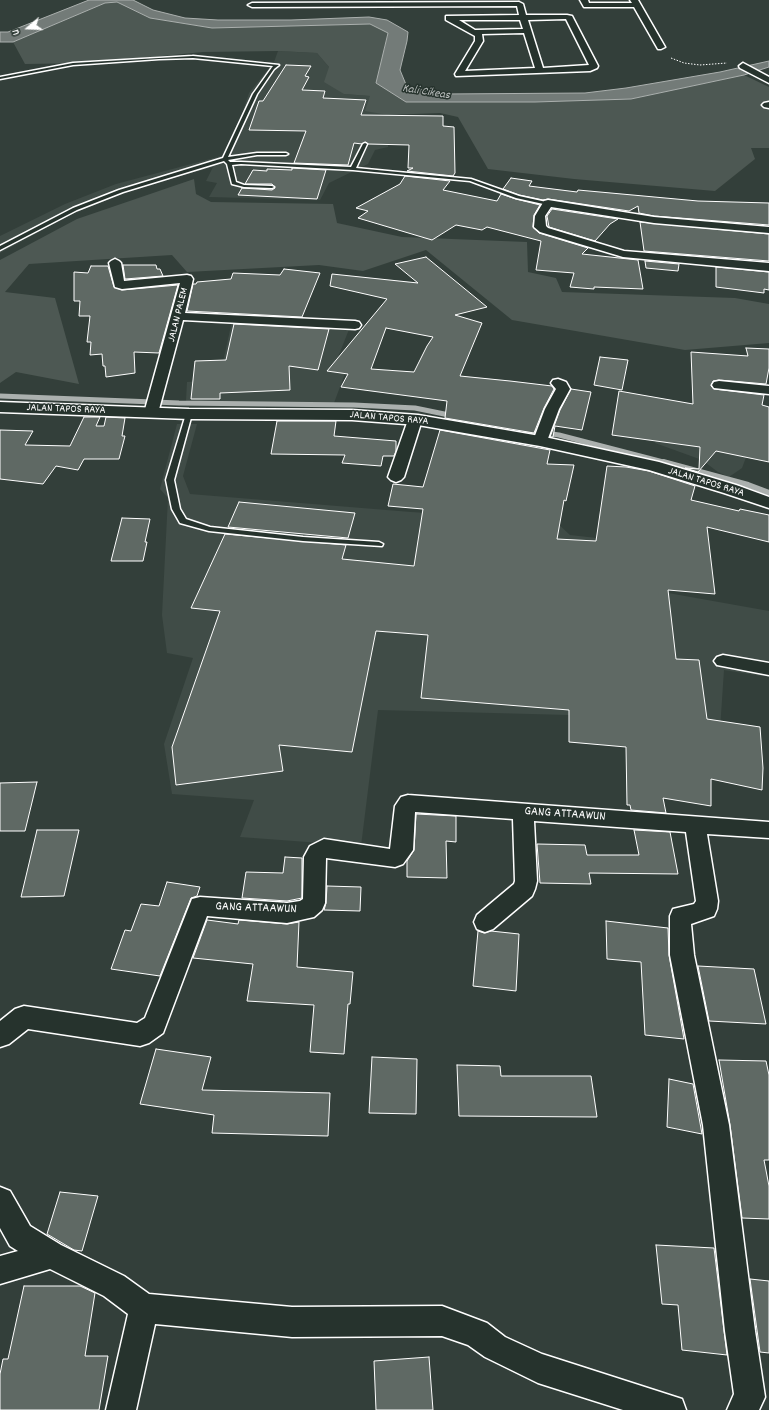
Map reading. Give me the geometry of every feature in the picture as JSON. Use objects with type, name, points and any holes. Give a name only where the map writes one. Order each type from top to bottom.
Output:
[{"type":"main road","name":"JALAN TAPOS RAYA","points":[[0,407],[154,406],[189,414],[352,415],[415,420],[542,435],[730,489],[769,503]]},
{"type":"street","points":[[584,0],[586,5],[635,2],[661,48]]},
{"type":"street","points":[[252,5],[342,2],[426,4],[518,2],[540,70]]},
{"type":"street","points":[[426,4],[479,35],[482,54]]},
{"type":"street","points":[[449,18],[569,18],[594,66],[590,68],[540,70],[485,70],[459,74],[479,41]]},
{"type":"street","points":[[474,32],[527,31]]},
{"type":"street","points":[[743,66],[769,80]]},
{"type":"street","points":[[769,230],[654,220],[548,203],[540,216],[541,229],[623,254],[769,267]]},
{"type":"street","name":"JALAN PALEM","points":[[115,263],[119,284],[122,285],[188,279],[154,406]]},
{"type":"street","points":[[179,316],[355,325]]},
{"type":"street","points":[[542,435],[562,389],[561,385],[558,383]]},
{"type":"street","points":[[719,385],[769,390]]},
{"type":"street","points":[[396,477],[415,420]]},
{"type":"street","points":[[724,661],[769,669]]},
{"type":"street","name":"GANG ATTAAWUN","points":[[0,1036],[24,1017],[140,1035],[154,1026],[200,906],[286,913],[306,910],[314,903],[315,857],[318,852],[324,848],[395,858],[402,850],[405,806],[408,803],[769,830]]},
{"type":"street","points":[[485,922],[524,889],[526,881],[523,812]]},
{"type":"street","points":[[696,824],[707,901],[706,909],[698,913],[681,916],[682,955],[716,1125],[740,1331],[750,1397],[742,1410]]},
{"type":"street","points":[[0,1201],[20,1236],[50,1255],[114,1286],[144,1308],[292,1322],[442,1321],[477,1333],[495,1347],[538,1368],[671,1410]]},
{"type":"street","points":[[0,1270],[50,1255]]},
{"type":"street","points":[[121,1410],[144,1308]]},
{"type":"lane","points":[[0,78],[73,64],[159,58],[193,57],[278,65],[273,68],[255,94],[225,159]]},
{"type":"lane","points":[[353,169],[365,144]]},
{"type":"lane","points":[[0,248],[76,209],[121,191],[225,159],[251,155],[286,154]]},
{"type":"lane","points":[[225,159],[229,164],[234,183],[244,186],[272,187]]},
{"type":"lane","points":[[229,164],[240,163],[353,169],[471,180],[512,195],[548,203]]},
{"type":"lane","points":[[189,414],[170,480],[176,510],[183,521],[209,529],[303,539],[379,544]]},
{"type":"path","points":[[661,48],[668,56],[684,63],[700,65],[724,63],[743,66]]},
{"type":"shaded area","points":[[117,2],[150,18],[212,28],[370,24],[388,33],[384,48],[406,102],[535,102],[631,99],[744,75],[769,87],[769,148],[751,148],[755,159],[715,191],[574,179],[488,169],[458,117],[440,113],[388,115],[365,111],[370,96],[344,94],[324,82],[329,67],[317,53],[278,51],[203,52],[90,63],[25,64],[13,42],[105,3]]},
{"type":"shaded area","points":[[278,51],[317,53],[329,67],[344,94],[370,96],[388,115],[388,147],[375,150],[368,164],[329,183],[320,200],[209,197],[217,183],[206,181],[213,167],[133,189],[70,215],[0,253],[0,236],[65,204],[116,184],[225,155],[238,126],[249,93],[274,62]]},
{"type":"shaded area","points":[[194,179],[196,194],[211,202],[333,204],[337,223],[402,237],[527,242],[528,272],[556,278],[562,292],[735,298],[769,304],[769,343],[685,350],[512,320],[426,250],[363,271],[319,265],[187,272],[172,255],[29,264],[5,292],[55,298],[79,384],[16,372],[0,383],[0,260],[77,219]]},
{"type":"shaded area","points":[[232,321],[350,327],[338,357],[350,360],[334,403],[186,401],[187,382],[219,380]],"holes":[[[221,384],[219,399],[191,399],[193,385]]]},
{"type":"shaded area","points":[[665,417],[759,423],[742,468],[729,477],[718,472],[702,460],[655,443]]},
{"type":"shaded area","points":[[177,424],[197,424],[183,476],[190,494],[411,512],[555,521],[570,535],[642,543],[657,591],[769,611],[769,661],[762,676],[724,670],[720,730],[673,723],[569,715],[378,710],[361,846],[240,837],[254,800],[172,794],[164,744],[193,658],[167,653],[162,615],[168,498],[160,489]]},
{"type":"water","name":"Kali Cikeas","points":[[89,0],[133,0],[153,10],[185,18],[218,20],[291,20],[369,17],[387,20],[408,32],[400,70],[407,87],[444,94],[585,93],[626,88],[720,72],[769,61],[769,67],[744,75],[631,99],[535,102],[406,102],[376,83],[388,33],[370,24],[212,28],[150,18],[117,2],[105,3],[13,42],[0,42],[0,32],[8,32]]},
{"type":"building","points":[[286,65],[311,66],[305,76],[309,77],[302,90],[325,91],[323,98],[366,100],[361,115],[443,116],[443,126],[454,127],[455,173],[453,176],[407,171],[413,168],[408,168],[409,145],[368,144],[366,142],[362,144],[354,143],[348,165],[294,163],[306,131],[249,130],[259,101],[263,101]]},
{"type":"building","points":[[292,168],[326,170],[317,199],[238,195],[242,188],[272,190],[275,188],[272,184],[245,184],[253,170],[292,170]]},
{"type":"building","points":[[405,176],[450,181],[443,190],[497,201],[501,194],[540,205],[534,215],[533,227],[539,233],[588,248],[582,254],[638,260],[643,289],[594,287],[594,289],[570,287],[574,273],[536,270],[541,241],[487,227],[482,230],[456,225],[432,240],[358,218],[368,211],[356,208],[400,184]]},
{"type":"building","points":[[511,178],[532,181],[529,186],[577,192],[578,190],[698,201],[769,203],[769,225],[654,216],[639,213],[638,206],[629,211],[548,199],[543,200],[519,195],[503,189]]},
{"type":"building","points":[[552,209],[618,219],[610,224],[595,241],[549,227],[547,216]]},
{"type":"building","points":[[640,222],[769,234],[769,261],[644,251]]},
{"type":"building","points":[[426,257],[487,307],[455,315],[482,323],[460,376],[552,386],[554,389],[544,408],[534,433],[445,418],[447,401],[341,387],[348,374],[327,371],[387,299],[330,286],[332,274],[418,283],[395,264]],"holes":[[[386,328],[433,337],[414,372],[371,369]]]},
{"type":"building","points":[[645,261],[679,264],[678,271],[646,268]]},
{"type":"building","points":[[123,265],[156,265],[157,269],[160,269],[163,276],[125,279]]},
{"type":"building","points":[[91,266],[108,266],[114,287],[122,290],[178,285],[159,353],[134,352],[135,373],[106,377],[102,354],[90,355],[91,342],[87,342],[90,316],[79,316],[80,301],[74,301],[74,272],[88,273]]},
{"type":"building","points":[[716,267],[769,272],[769,290],[764,289],[764,293],[716,287]]},
{"type":"building","points":[[284,269],[320,273],[302,317],[187,311],[193,284],[196,284],[197,282],[231,279],[233,273],[280,275]]},
{"type":"building","points":[[234,324],[329,329],[318,370],[289,366],[290,390],[220,393],[220,399],[191,399],[195,361],[226,360]]},
{"type":"building","points":[[746,348],[769,349],[769,368],[766,384],[719,380],[713,381],[711,386],[714,389],[764,395],[762,405],[769,407],[769,462],[716,451],[698,472],[685,468],[699,469],[700,447],[612,435],[619,391],[693,404],[691,352],[748,356]]},
{"type":"building","points":[[600,357],[628,360],[622,390],[594,385]]},
{"type":"building","points":[[571,389],[591,392],[582,430],[555,426],[553,437],[550,437],[560,410]]},
{"type":"building","points":[[84,417],[100,417],[96,426],[104,426],[106,417],[125,418],[122,436],[125,436],[119,459],[84,459],[78,470],[56,466],[43,484],[0,479],[0,430],[33,431],[25,445],[70,446]]},
{"type":"building","points":[[277,421],[336,421],[334,436],[396,441],[396,451],[394,456],[383,456],[381,466],[342,463],[345,455],[271,454]]},
{"type":"building","points":[[440,430],[550,450],[547,464],[574,465],[566,501],[564,500],[557,539],[596,541],[607,466],[626,467],[649,471],[695,486],[691,500],[739,511],[740,509],[769,515],[769,542],[707,527],[715,594],[668,590],[676,659],[699,660],[707,719],[760,727],[763,768],[762,790],[711,779],[711,806],[663,798],[666,813],[631,810],[630,805],[627,805],[626,747],[569,742],[569,710],[421,698],[428,635],[376,631],[352,752],[279,745],[283,771],[176,785],[172,747],[220,611],[191,608],[225,534],[346,545],[342,559],[414,566],[423,509],[388,506],[393,484],[423,487]]},
{"type":"building","points":[[239,502],[355,513],[348,538],[228,527]]},
{"type":"building","points":[[122,518],[150,519],[143,561],[111,561]]},
{"type":"building","points":[[37,782],[25,831],[0,831],[0,783]]},
{"type":"building","points":[[416,814],[456,816],[456,842],[446,841],[447,878],[407,877],[407,861],[414,850]]},
{"type":"building","points":[[37,830],[79,830],[64,896],[21,897]]},
{"type":"building","points":[[634,830],[670,832],[678,874],[589,873],[591,884],[540,883],[537,844],[585,845],[587,855],[639,855]]},
{"type":"building","points":[[285,857],[302,858],[302,898],[287,901],[242,898],[246,872],[283,873]]},
{"type":"building","points":[[167,882],[200,887],[197,896],[191,898],[160,976],[111,969],[125,930],[131,931],[141,904],[159,906]]},
{"type":"building","points":[[327,886],[361,887],[360,911],[324,910]]},
{"type":"building","points":[[207,920],[238,924],[239,920],[287,924],[299,922],[297,967],[353,972],[350,1004],[348,1004],[344,1054],[310,1052],[314,1005],[247,1001],[253,964],[193,958]]},
{"type":"building","points":[[606,921],[668,928],[669,955],[684,1039],[645,1035],[641,962],[607,959]]},
{"type":"building","points":[[478,931],[484,933],[491,931],[519,934],[516,991],[473,986]]},
{"type":"building","points":[[698,966],[754,969],[766,1024],[709,1021]]},
{"type":"building","points":[[156,1049],[211,1057],[202,1090],[330,1093],[328,1136],[212,1133],[214,1115],[140,1104]]},
{"type":"building","points":[[372,1057],[417,1059],[416,1114],[369,1113]]},
{"type":"building","points":[[719,1060],[766,1061],[769,1075],[769,1160],[764,1160],[769,1186],[769,1219],[742,1218],[730,1125]]},
{"type":"building","points":[[457,1065],[500,1066],[501,1076],[591,1076],[597,1117],[459,1116]]},
{"type":"building","points":[[669,1079],[693,1084],[702,1134],[667,1127]]},
{"type":"building","points":[[60,1192],[98,1196],[82,1251],[74,1250],[47,1234]]},
{"type":"building","points":[[656,1245],[714,1248],[727,1355],[682,1350],[678,1305],[662,1304]]},
{"type":"building","points":[[750,1279],[769,1281],[769,1353],[760,1352]]},
{"type":"building","points":[[24,1286],[80,1286],[95,1293],[85,1356],[108,1356],[99,1410],[0,1410],[0,1374],[3,1359],[8,1359]]},
{"type":"building","points":[[429,1357],[433,1410],[376,1410],[374,1361]]},
{"type":"waterway","points":[[0,396],[179,403],[354,405],[415,408],[454,416]]},
{"type":"waterway","points":[[525,430],[559,435],[667,463]]},
{"type":"waterway","points":[[663,462],[748,485],[769,493]]}]
